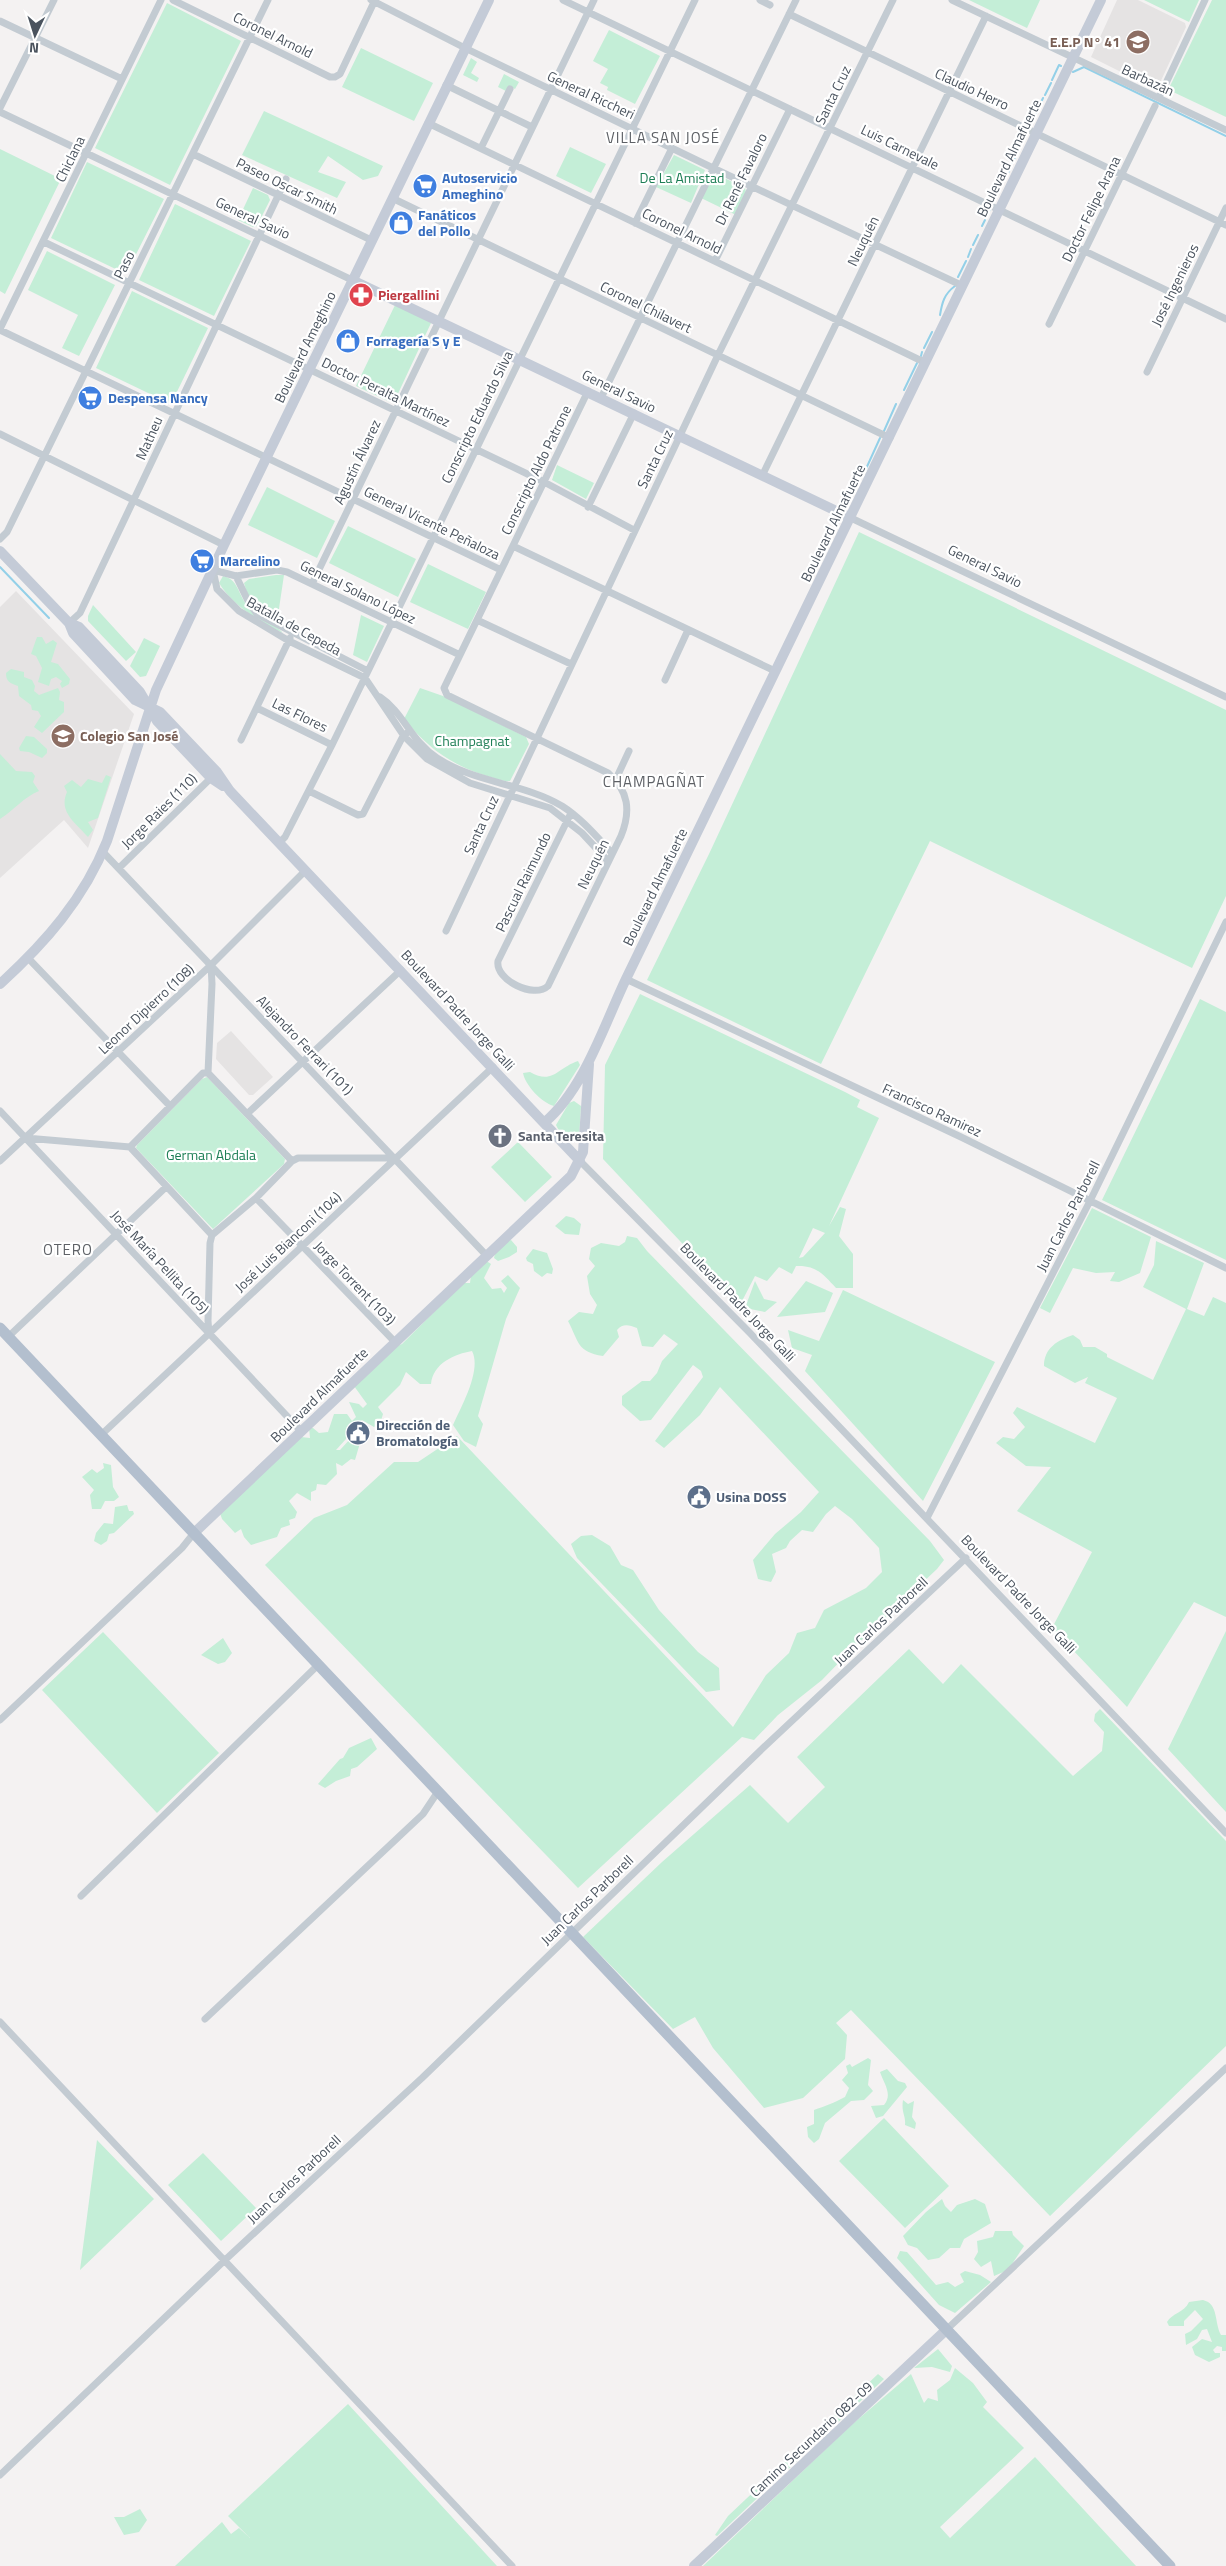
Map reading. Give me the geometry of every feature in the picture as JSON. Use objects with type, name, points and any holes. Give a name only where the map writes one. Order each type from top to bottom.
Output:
[{"type":"main road","name":"Boulevard Ameghino","points":[[0,984],[28,958],[68,912],[103,852],[150,707],[224,545],[488,0]]},
{"type":"main road","name":"Boulevard Almafuerte","points":[[545,1122],[565,1102],[590,1058],[626,978],[964,286],[1101,0]]},
{"type":"main road","name":"General Savio","points":[[352,280],[851,518]]},
{"type":"main road","name":"Boulevard Padre Jorge Galli","points":[[0,551],[69,623],[79,627],[86,634],[140,692],[150,707],[160,712],[214,775],[580,1160]]},
{"type":"main road","name":"Boulevard Almafuerte","points":[[194,1533],[570,1176],[580,1160],[584,1145],[590,1058]]},
{"type":"main road","points":[[0,1328],[945,2331],[1170,2566]]},
{"type":"main road","name":"Camino Secundario 082-09","points":[[694,2566],[945,2331]]},
{"type":"street","points":[[0,108],[54,0]]},
{"type":"street","name":"Chiclana","points":[[0,330],[160,0]]},
{"type":"street","name":"Coronel Arnold","points":[[173,0],[330,77],[340,74],[373,0]]},
{"type":"street","name":"Paso","points":[[0,539],[7,532],[130,283],[248,37],[268,0]]},
{"type":"street","name":"General Riccheri","points":[[373,0],[550,90],[875,246],[964,286]]},
{"type":"street","name":"Luis Carnevale","points":[[563,0],[912,166],[1226,319]]},
{"type":"street","name":"Agustín Álvarez","points":[[312,584],[594,0]]},
{"type":"street","name":"Conscripto Eduardo Silva","points":[[279,843],[285,837],[367,675],[519,358],[695,0]]},
{"type":"street","points":[[760,0],[770,5]]},
{"type":"street","points":[[601,398],[796,0]]},
{"type":"street","name":"Santa Cruz","points":[[446,931],[508,795],[718,355],[893,0]]},
{"type":"street","name":"Barbazán","points":[[952,0],[1226,130]]},
{"type":"street","points":[[1159,98],[1205,0]]},
{"type":"street","name":"Claudio Herro","points":[[789,14],[1223,224]]},
{"type":"street","name":"Neuquén","points":[[762,476],[986,16]]},
{"type":"street","points":[[0,21],[122,79]]},
{"type":"street","points":[[446,85],[532,127]]},
{"type":"street","points":[[481,148],[510,89]]},
{"type":"street","name":"Doctor Felipe Arana","points":[[1049,324],[1155,106]]},
{"type":"street","name":"Dr René Favaloro","points":[[715,261],[790,109]]},
{"type":"street","name":"General Savio","points":[[0,112],[352,280]]},
{"type":"street","name":"Coronel Arnold","points":[[428,123],[596,202],[926,363]]},
{"type":"street","points":[[635,222],[672,148]]},
{"type":"street","name":"Paseo Oscar Smith","points":[[192,154],[371,240]]},
{"type":"street","name":"Matheu","points":[[69,623],[80,613],[286,179]]},
{"type":"street","name":"Coronel Chilavert","points":[[392,198],[890,438]]},
{"type":"street","name":"José Ingenieros","points":[[1147,372],[1182,297],[1223,224],[1226,208]]},
{"type":"street","name":"Doctor Peralta Martínez","points":[[44,242],[544,482],[588,508],[634,530]]},
{"type":"street","name":"General Vicente Peñaloza","points":[[0,330],[501,570]]},
{"type":"street","name":"Conscripto Aldo Patrone","points":[[535,738],[446,695],[444,688],[588,391]]},
{"type":"street","points":[[588,508],[634,413]]},
{"type":"street","points":[[0,434],[224,545]]},
{"type":"street","name":"General Savio","points":[[851,518],[1226,697]]},
{"type":"street","name":"General Vicente Peñaloza","points":[[513,546],[775,671]]},
{"type":"street","name":"General Solano López","points":[[213,570],[236,576],[278,570],[287,572],[460,655]]},
{"type":"street","name":"Batalla de Cepeda","points":[[213,570],[217,589],[231,604],[289,641],[367,675]]},
{"type":"street","name":"Batalla de Cepeda","points":[[236,576],[252,609],[268,621],[367,675]]},
{"type":"street","points":[[477,620],[571,664]]},
{"type":"street","points":[[665,680],[688,630]]},
{"type":"street","points":[[241,740],[292,633]]},
{"type":"street","points":[[367,675],[376,695],[427,760],[470,783],[538,803],[569,816],[608,861]]},
{"type":"street","name":"Las Flores","points":[[257,708],[332,745]]},
{"type":"street","points":[[407,734],[436,757],[456,768],[547,799],[612,853]]},
{"type":"street","points":[[309,791],[358,815],[363,814],[407,734]]},
{"type":"street","points":[[535,738],[608,773],[616,779],[629,751]]},
{"type":"street","name":"Jorge Raies (110)","points":[[119,868],[214,775]]},
{"type":"street","name":"Neuquén","points":[[548,986],[612,853],[628,815],[626,795],[616,779]]},
{"type":"street","name":"Pascual Raimundo","points":[[548,986],[538,991],[516,985],[498,970],[498,961],[569,816]]},
{"type":"street","name":"Alejandro Ferrari (101)","points":[[103,852],[487,1256]]},
{"type":"street","name":"Leonor Dipierro (108)","points":[[0,1161],[211,965],[306,870]]},
{"type":"street","name":"Juan Carlos Parborell","points":[[927,1518],[1090,1200],[1226,922]]},
{"type":"street","points":[[28,958],[170,1106]]},
{"type":"street","points":[[211,965],[212,1004],[208,1072],[292,1161]]},
{"type":"street","points":[[248,1113],[401,970]]},
{"type":"street","name":"Francisco Ramirez","points":[[626,978],[961,1137],[1226,1268]]},
{"type":"street","name":"José Luis Bianconi (104)","points":[[101,1435],[493,1067]]},
{"type":"street","points":[[130,1147],[203,1074],[208,1072]]},
{"type":"street","name":"José María Pellita (105)","points":[[0,1111],[301,1431]]},
{"type":"street","points":[[26,1138],[130,1147],[212,1235]]},
{"type":"street","points":[[209,1333],[210,1243],[212,1235],[256,1198],[292,1161],[298,1158],[395,1158]]},
{"type":"street","name":"Boulevard Padre Jorge Galli","points":[[580,1160],[966,1558],[1226,1832]]},
{"type":"street","points":[[8,1337],[166,1187]]},
{"type":"street","name":"Jorge Torrent (103)","points":[[256,1198],[395,1342]]},
{"type":"street","name":"Boulevard Almafuerte","points":[[0,1720],[182,1548],[194,1533]]},
{"type":"street","name":"Juan Carlos Parborell","points":[[0,2475],[225,2260],[436,2064],[571,1933],[966,1558]]},
{"type":"street","points":[[81,1896],[318,1665]]},
{"type":"street","points":[[205,2019],[422,1814],[438,1793]]},
{"type":"street","points":[[0,2022],[512,2566]]},
{"type":"street","points":[[945,2331],[1226,2068]]},
{"type":"shaded area","name":"E.E.P N° 41","points":[[1117,0],[1138,0],[1185,23],[1186,27],[1158,87],[1153,88],[1091,57]]},
{"type":"shaded area","name":"Colegio San José","points":[[16,591],[134,714],[88,848],[64,820],[0,878],[0,607]]},
{"type":"shaded area","points":[[231,1031],[273,1077],[253,1095],[249,1095],[216,1059],[217,1043]]},
{"type":"green space","points":[[969,0],[1040,0],[1027,28]]},
{"type":"green space","points":[[1144,0],[1199,0],[1189,22]]},
{"type":"green space","points":[[1212,0],[1226,0],[1226,117],[1171,91],[1170,86]]},
{"type":"green space","points":[[167,3],[241,41],[170,185],[95,148]]},
{"type":"green space","points":[[609,30],[660,56],[635,104],[607,90],[608,87],[600,83],[608,69],[593,61]]},
{"type":"green space","points":[[361,48],[433,83],[414,121],[342,87]]},
{"type":"green space","points":[[471,58],[477,62],[471,73],[479,78],[477,82],[463,75]]},
{"type":"green space","points":[[504,74],[519,82],[515,89],[509,86],[506,91],[498,87]]},
{"type":"green space","points":[[264,111],[383,166],[378,176],[363,180],[328,156],[318,172],[346,182],[337,198],[242,155]]},
{"type":"green space","points":[[570,147],[606,164],[591,193],[556,176]]},
{"type":"green space","points":[[0,149],[61,179],[5,294],[0,291]]},
{"type":"green space","name":"De La Amistad","points":[[674,155],[705,170],[691,203],[656,187]]},
{"type":"green space","points":[[87,162],[164,199],[126,274],[51,238]]},
{"type":"green space","points":[[716,174],[745,188],[746,192],[736,215],[701,198],[713,175]]},
{"type":"green space","points":[[253,188],[268,195],[270,200],[257,226],[253,227],[238,220]]},
{"type":"green space","points":[[175,204],[251,241],[214,316],[139,280]]},
{"type":"green space","points":[[47,251],[115,285],[79,356],[62,348],[78,315],[28,290]]},
{"type":"green space","points":[[132,291],[208,328],[171,404],[96,368]]},
{"type":"green space","points":[[396,303],[431,323],[395,400],[390,402],[356,386]]},
{"type":"green space","points":[[557,465],[594,483],[586,499],[552,480]]},
{"type":"green space","points":[[267,487],[335,521],[317,558],[248,525]]},
{"type":"green space","points":[[348,526],[416,559],[398,597],[329,563]]},
{"type":"green space","points":[[859,532],[1226,710],[1226,896],[1192,968],[930,841],[821,1064],[647,980],[709,854]]},
{"type":"green space","points":[[428,564],[486,592],[468,629],[410,602]]},
{"type":"green space","points":[[284,575],[277,622],[256,606],[249,596],[244,583],[249,579]]},
{"type":"green space","points":[[223,576],[232,580],[251,610],[283,633],[265,624],[239,606],[219,583]]},
{"type":"green space","points":[[93,605],[136,652],[126,661],[88,621]]},
{"type":"green space","points":[[361,615],[384,626],[367,662],[353,655]]},
{"type":"green space","points":[[37,637],[42,637],[46,644],[53,640],[57,643],[51,662],[58,664],[70,679],[69,684],[62,688],[60,684],[62,681],[56,677],[51,679],[49,686],[38,682],[42,668],[36,656],[31,654]]},
{"type":"green space","points":[[144,638],[160,646],[146,676],[140,677],[130,666]]},
{"type":"green space","points":[[11,669],[24,672],[24,677],[32,680],[35,686],[34,691],[39,695],[58,688],[60,692],[59,700],[64,702],[64,712],[42,733],[34,727],[41,716],[38,711],[32,710],[31,705],[19,696],[18,686],[11,683],[7,678],[6,673]]},
{"type":"green space","name":"Champagnat","points":[[420,688],[443,696],[526,737],[529,744],[510,781],[462,767],[422,739],[404,719]]},
{"type":"green space","points":[[26,736],[34,737],[47,749],[47,753],[42,758],[29,752],[20,751],[19,748]]},
{"type":"green space","points":[[0,754],[16,771],[32,772],[35,776],[33,782],[39,791],[0,819]]},
{"type":"green space","points":[[106,775],[111,777],[98,818],[88,822],[93,830],[88,837],[67,811],[65,799],[67,792],[64,786],[72,780],[81,787],[88,779],[102,783]]},
{"type":"green space","points":[[640,994],[860,1100],[857,1107],[879,1118],[829,1226],[840,1207],[846,1209],[839,1236],[853,1254],[853,1288],[836,1288],[819,1271],[809,1267],[796,1266],[792,1274],[779,1267],[767,1281],[755,1276],[740,1305],[603,1159],[605,1065]],"holes":[[[813,1228],[825,1233],[803,1257],[799,1258]]]},
{"type":"green space","points":[[1200,999],[1226,1012],[1226,1260],[1102,1200]]},
{"type":"green space","points":[[578,1061],[580,1065],[554,1106],[544,1101],[535,1093],[524,1078],[523,1073],[530,1072],[538,1076],[550,1076]]},
{"type":"green space","name":"German Abdala","points":[[207,1077],[285,1159],[284,1164],[213,1229],[136,1148],[202,1079]]},
{"type":"green space","points":[[574,1101],[581,1106],[579,1139],[572,1140],[565,1137],[556,1125],[569,1103]]},
{"type":"green space","points":[[518,1142],[552,1177],[525,1202],[491,1167]]},
{"type":"green space","points":[[1092,1208],[1151,1237],[1140,1273],[1119,1282],[1110,1281],[1115,1272],[1096,1273],[1073,1268],[1050,1313],[1040,1308]]},
{"type":"green space","points":[[566,1216],[574,1218],[581,1224],[579,1235],[565,1234],[555,1226]]},
{"type":"green space","points":[[627,1236],[637,1238],[647,1251],[930,1541],[944,1560],[937,1569],[822,1680],[778,1715],[754,1740],[742,1737],[578,1888],[265,1565],[314,1518],[347,1505],[394,1462],[418,1462],[457,1436],[733,1727],[766,1675],[789,1653],[797,1633],[815,1628],[824,1610],[866,1588],[882,1572],[879,1548],[852,1519],[835,1506],[826,1514],[813,1532],[802,1530],[790,1541],[786,1548],[772,1554],[776,1572],[771,1582],[758,1579],[753,1560],[775,1534],[801,1512],[819,1492],[720,1387],[700,1415],[664,1448],[655,1441],[703,1377],[701,1371],[693,1365],[651,1420],[640,1421],[622,1405],[622,1396],[642,1381],[650,1381],[657,1373],[662,1361],[678,1344],[664,1334],[653,1347],[642,1346],[637,1328],[629,1325],[617,1330],[619,1337],[603,1356],[583,1349],[568,1321],[579,1312],[593,1314],[597,1305],[590,1294],[587,1276],[595,1266],[589,1259],[591,1248],[601,1243],[619,1246],[625,1242]]},
{"type":"green space","points":[[511,1240],[517,1247],[517,1252],[498,1261],[494,1258],[500,1246]]},
{"type":"green space","points":[[1156,1241],[1204,1263],[1187,1309],[1204,1316],[1213,1297],[1226,1303],[1226,1617],[1194,1602],[1127,1707],[1052,1628],[1092,1552],[1017,1511],[1051,1467],[1026,1466],[996,1443],[1003,1437],[1014,1439],[1025,1427],[1013,1413],[1017,1407],[1095,1443],[1117,1398],[1085,1383],[1088,1377],[1075,1383],[1044,1366],[1046,1354],[1049,1350],[1057,1342],[1067,1337],[1073,1335],[1080,1340],[1083,1347],[1095,1347],[1107,1354],[1107,1357],[1153,1380],[1186,1309],[1143,1287],[1154,1265]]},
{"type":"green space","points":[[533,1249],[547,1253],[553,1269],[552,1274],[547,1273],[542,1277],[534,1271],[533,1264],[527,1261],[526,1258]]},
{"type":"green space","points":[[485,1260],[491,1264],[484,1278],[492,1289],[501,1288],[504,1293],[507,1288],[501,1281],[508,1275],[520,1288],[506,1319],[478,1416],[483,1424],[476,1447],[464,1441],[453,1425],[472,1378],[474,1359],[472,1351],[452,1357],[440,1365],[431,1384],[420,1384],[406,1372],[400,1385],[378,1407],[383,1414],[380,1424],[374,1427],[362,1420],[348,1431],[346,1439],[336,1450],[340,1450],[351,1438],[360,1443],[355,1460],[351,1459],[342,1466],[336,1463],[337,1474],[326,1485],[317,1484],[316,1490],[311,1492],[311,1501],[297,1493],[289,1501],[297,1512],[295,1518],[289,1520],[290,1525],[281,1528],[277,1537],[251,1545],[244,1537],[241,1529],[235,1533],[222,1519],[220,1513],[301,1437],[310,1438],[309,1428],[313,1428],[319,1433],[328,1432],[334,1414],[347,1414],[352,1421],[356,1417],[349,1402],[359,1404],[363,1408],[367,1404],[354,1386],[397,1346],[402,1344],[463,1283],[470,1283],[471,1275]]},
{"type":"green space","points":[[755,1281],[764,1299],[777,1302],[765,1312],[745,1308]]},
{"type":"green space","points":[[806,1281],[833,1293],[825,1312],[777,1317]]},
{"type":"green space","points":[[843,1290],[995,1362],[923,1501],[805,1371],[812,1355],[792,1348],[788,1330],[819,1341]]},
{"type":"green space","points":[[103,1463],[111,1465],[113,1487],[119,1497],[114,1501],[105,1501],[101,1509],[92,1509],[90,1495],[94,1490],[82,1477],[92,1469],[97,1473],[104,1468]]},
{"type":"green space","points":[[127,1505],[129,1511],[133,1511],[134,1514],[114,1533],[109,1534],[107,1541],[101,1545],[94,1541],[96,1533],[104,1523],[113,1524],[115,1507]]},
{"type":"green space","points":[[592,1535],[610,1546],[621,1565],[633,1570],[659,1610],[698,1652],[719,1668],[720,1690],[706,1692],[577,1558],[571,1544],[581,1536]]},
{"type":"green space","points":[[1226,1631],[1226,1812],[1168,1749]]},
{"type":"green space","points":[[103,1632],[219,1753],[157,1813],[42,1690]]},
{"type":"green space","points":[[223,1638],[232,1653],[225,1662],[218,1664],[201,1655]]},
{"type":"green space","points":[[909,1649],[943,1684],[961,1664],[1073,1776],[1102,1751],[1104,1732],[1094,1721],[1095,1714],[1100,1709],[1226,1841],[1226,2046],[1050,2216],[851,2010],[836,2023],[847,2035],[845,2059],[803,2098],[764,2108],[713,2048],[695,2017],[673,2029],[583,1937],[662,1862],[750,1785],[788,1823],[825,1787],[797,1757]]},
{"type":"green space","points":[[371,1738],[377,1749],[357,1767],[351,1769],[350,1776],[336,1781],[325,1788],[318,1784],[343,1758],[349,1748]]},
{"type":"green space","points":[[868,2058],[871,2060],[868,2085],[873,2091],[864,2100],[851,2101],[825,2123],[819,2139],[814,2143],[808,2137],[807,2127],[814,2124],[814,2110],[845,2097],[849,2088],[842,2080],[848,2073],[846,2066],[850,2064],[852,2067]]},
{"type":"green space","points":[[887,2069],[898,2081],[905,2083],[907,2087],[883,2116],[876,2118],[871,2106],[884,2105],[887,2101],[888,2093],[880,2072]]},
{"type":"green space","points":[[903,2100],[908,2104],[914,2101],[912,2117],[916,2123],[915,2129],[905,2125]]},
{"type":"green space","points":[[884,2118],[949,2186],[905,2228],[839,2161]]},
{"type":"green space","points":[[97,2140],[154,2199],[80,2270]]},
{"type":"green space","points":[[203,2153],[256,2208],[221,2241],[168,2185]]},
{"type":"green space","points":[[942,2199],[945,2206],[951,2212],[957,2205],[975,2199],[985,2204],[991,2223],[964,2239],[960,2248],[950,2248],[939,2258],[928,2260],[917,2248],[908,2245],[903,2236],[926,2212]]},
{"type":"green space","points":[[995,2231],[1012,2231],[1013,2235],[1024,2246],[1008,2270],[994,2276],[991,2261],[981,2267],[974,2259],[978,2252],[977,2241],[993,2237]]},
{"type":"green space","points":[[900,2251],[907,2252],[936,2285],[948,2282],[955,2287],[964,2282],[960,2274],[965,2271],[980,2275],[991,2282],[955,2313],[939,2305],[897,2258]]},
{"type":"green space","points":[[1203,2300],[1212,2305],[1221,2335],[1226,2335],[1226,2351],[1222,2351],[1222,2347],[1217,2346],[1213,2350],[1215,2353],[1220,2353],[1220,2357],[1209,2362],[1195,2355],[1192,2347],[1202,2339],[1212,2342],[1207,2329],[1202,2330],[1197,2339],[1186,2345],[1185,2334],[1191,2331],[1203,2319],[1195,2310],[1184,2321],[1184,2326],[1169,2326],[1167,2322],[1187,2306],[1189,2302]]},
{"type":"green space","points":[[938,2349],[952,2366],[950,2372],[932,2367],[914,2368]]},
{"type":"green space","points":[[955,2368],[973,2383],[987,2402],[983,2407],[1024,2448],[940,2527],[950,2538],[1035,2457],[1136,2566],[703,2566],[849,2427],[911,2374],[924,2403],[928,2398],[938,2401],[937,2390],[950,2380]]},
{"type":"green space","points":[[878,2374],[884,2379],[717,2536],[715,2535],[728,2516]]},
{"type":"green space","points":[[348,2404],[497,2566],[175,2566],[222,2522],[231,2534],[239,2528],[250,2538],[228,2516]]},
{"type":"green space","points":[[140,2509],[147,2520],[139,2532],[124,2535],[114,2517],[124,2517]]},
{"type":"waterway","points":[[1052,80],[1059,65],[1061,66]]},
{"type":"waterway","points":[[1073,72],[1084,67],[1226,136]]},
{"type":"waterway","points":[[1045,95],[1051,83]]},
{"type":"waterway","points":[[1030,126],[1043,98]]},
{"type":"waterway","points":[[1021,145],[1027,134]]},
{"type":"waterway","points":[[1012,163],[1015,157]]},
{"type":"waterway","points":[[1008,173],[1011,166]]},
{"type":"waterway","points":[[993,202],[1005,177]]},
{"type":"waterway","points":[[986,217],[990,209]]},
{"type":"waterway","points":[[982,226],[985,220]]},
{"type":"waterway","points":[[973,245],[978,235]]},
{"type":"waterway","points":[[968,257],[971,249]]},
{"type":"waterway","points":[[958,277],[966,261]]},
{"type":"waterway","points":[[940,315],[944,299],[955,286]]},
{"type":"waterway","points":[[924,348],[932,332]]},
{"type":"waterway","points":[[921,356],[922,352]]},
{"type":"waterway","points":[[904,390],[917,363]]},
{"type":"waterway","points":[[884,431],[896,404]]},
{"type":"waterway","points":[[865,471],[880,438]]},
{"type":"waterway","points":[[0,567],[49,618]]},
{"type":"place","name":"E.E.P N° 41","points":[[1138,42]]},
{"type":"place","name":"Autoservicio Ameghino","points":[[425,186]]},
{"type":"place","name":"Fanáticos del Pollo","points":[[401,223]]},
{"type":"place","name":"Piergallini","points":[[361,295]]},
{"type":"place","name":"Forragería S y E","points":[[348,341]]},
{"type":"place","name":"Despensa Nancy","points":[[90,398]]},
{"type":"place","name":"Marcelino","points":[[202,561]]},
{"type":"place","name":"Colegio San José","points":[[63,736]]},
{"type":"place","name":"Santa Teresita","points":[[500,1136]]},
{"type":"place","name":"Dirección de Bromatología","points":[[358,1433]]},
{"type":"place","name":"Usina DOSS","points":[[699,1497]]},
{"type":"district","name":"VILLA SAN JOSÉ","points":[[663,138]]},
{"type":"district","name":"CHAMPAGÑAT","points":[[654,782]]},
{"type":"district","name":"OTERO","points":[[68,1250]]}]
